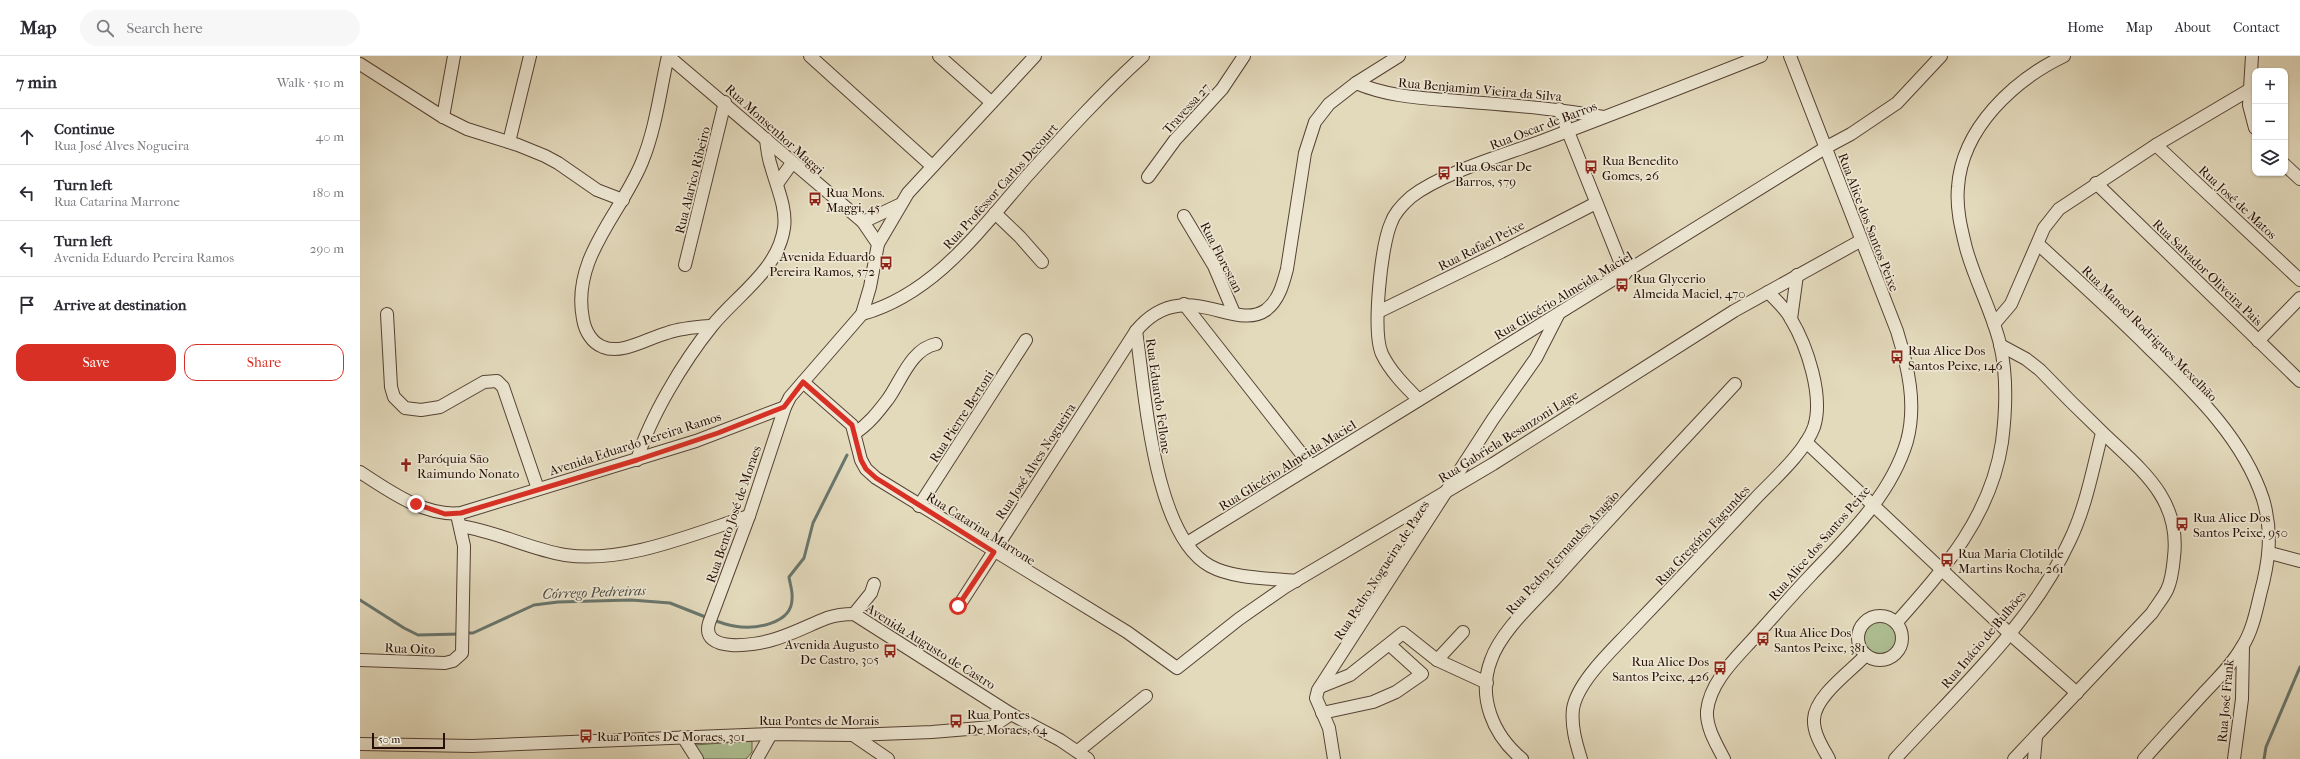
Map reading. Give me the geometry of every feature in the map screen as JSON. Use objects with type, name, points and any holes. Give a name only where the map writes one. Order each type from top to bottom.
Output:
[{"type":"street","points":[[443,117],[454,56]]},
{"type":"street","points":[[509,142],[530,56]]},
{"type":"street","points":[[668,56],[643,160],[623,200],[594,247],[583,273],[580,307],[583,323],[590,337],[604,348],[617,349],[668,332],[712,326]]},
{"type":"street","name":"Rua Monsenhor Maggi","points":[[668,56],[725,102],[792,163],[863,222]]},
{"type":"street","points":[[810,56],[932,166]]},
{"type":"street","points":[[939,56],[991,102]]},
{"type":"street","points":[[784,407],[803,382],[862,314],[870,287],[878,244],[899,205],[932,166],[1035,56]]},
{"type":"street","name":"Rua Professor Carlos Decourt","points":[[862,314],[891,305],[929,280],[955,257],[1076,123],[1143,56]]},
{"type":"street","name":"Travessa 27","points":[[1148,177],[1175,140],[1222,89],[1244,56]]},
{"type":"street","name":"Rua Eduardo Fellone","points":[[1296,581],[1222,571],[1209,565],[1197,556],[1187,543],[1168,503],[1154,458],[1136,331],[1146,320],[1159,311],[1184,304],[1234,313],[1259,314],[1267,309],[1278,295],[1287,269],[1309,135],[1320,113],[1356,83],[1399,56]]},
{"type":"street","name":"Rua Oscar de Barros","points":[[1418,399],[1393,371],[1382,354],[1378,342],[1378,312],[1387,234],[1395,216],[1410,198],[1426,187],[1448,177],[1761,56]]},
{"type":"street","name":"Rua Alice dos Santos Peixe","points":[[1724,759],[1708,722],[1707,712],[1716,685],[1752,641],[1873,506],[1898,463],[1907,441],[1912,401],[1909,375],[1904,354],[1790,56]]},
{"type":"street","name":"Rua Glicério Almeida Maciel","points":[[1187,543],[1418,399],[1625,274],[1825,148],[1852,134],[1897,103],[1941,56]]},
{"type":"street","points":[[1898,622],[1943,570],[1959,548],[1976,518],[1992,484],[2002,441],[2004,401],[2000,345],[1994,324],[1977,282],[1960,225],[1958,186],[1961,168],[1975,134],[2010,92],[2042,67],[2064,56]]},
{"type":"street","points":[[2252,56],[2249,90],[2250,112],[2252,118]]},
{"type":"street","points":[[362,61],[443,117],[467,129],[509,142],[558,163],[597,190],[623,200]]},
{"type":"street","name":"Rua Benjamim Vieira da Silva","points":[[1356,83],[1373,91],[1400,96],[1559,110],[1603,117]]},
{"type":"street","points":[[1994,324],[2011,304],[2050,217],[2096,183],[2156,145],[2249,90]]},
{"type":"street","name":"Rua Alarico Ribeiro","points":[[685,264],[725,102]]},
{"type":"street","points":[[1559,110],[1625,274]]},
{"type":"street","points":[[637,460],[642,444],[662,402],[712,326],[774,258],[781,242],[784,226],[777,184],[771,166],[766,140]]},
{"type":"street","name":"Rua José de Matos","points":[[2156,145],[2300,280]]},
{"type":"street","points":[[777,184],[792,163]]},
{"type":"street","points":[[2288,167],[2300,179]]},
{"type":"street","name":"Rua Salvador Oliveira Pais","points":[[2096,183],[2300,381]]},
{"type":"street","name":"Rua Rafael Peixe","points":[[1378,312],[1501,252],[1596,203]]},
{"type":"street","points":[[878,244],[863,222],[899,205]]},
{"type":"street","points":[[995,213],[1020,237],[1042,262]]},
{"type":"street","name":"Rua Florestan","points":[[1184,216],[1214,266],[1234,313]]},
{"type":"street","name":"Rua Gabriela Besanzoni Lage","points":[[1178,668],[1238,619],[1296,581],[1450,490],[1768,292],[1860,240]]},
{"type":"street","name":"Rua Manoel Rodrigues Mexelhão","points":[[2038,244],[2169,368],[2204,404],[2230,436],[2250,468],[2263,501],[2268,524],[2270,553],[2253,621],[2243,646],[2230,665],[2144,759]]},
{"type":"street","points":[[1791,319],[1797,275]]},
{"type":"street","name":"Rua Gregório Fagundes","points":[[1581,759],[1573,724],[1574,708],[1579,692],[1588,679],[1620,642],[1780,472],[1806,442],[1814,427],[1816,394],[1809,361],[1791,319],[1768,292]]},
{"type":"street","points":[[2258,341],[2300,298]]},
{"type":"street","points":[[1184,304],[1311,466]]},
{"type":"street","points":[[387,314],[391,387],[398,402],[406,408],[414,409],[440,407],[484,382],[497,381],[503,387],[538,489]]},
{"type":"street","name":"Rua Pedro Nogueira de Pazes","points":[[1318,692],[1450,490],[1491,423],[1545,344],[1558,315]]},
{"type":"street","name":"Rua José Alves Nogueira","points":[[958,606],[1136,331]]},
{"type":"street","name":"Rua Pierre Bertoni","points":[[919,506],[1026,340]]},
{"type":"street","points":[[855,433],[875,416],[915,357],[929,345],[936,344]]},
{"type":"street","points":[[2000,345],[2026,359],[2040,370],[2102,433],[2136,464],[2156,487],[2168,506],[2173,522],[2174,551],[2167,589],[2152,613],[2014,759]]},
{"type":"street","name":"Rua Catarina Marrone","points":[[803,382],[852,425],[858,450],[866,469],[876,478],[919,506],[1127,632],[1178,668]]},
{"type":"street","name":"Rua Pedro Fernandes Aragão","points":[[1522,759],[1510,749],[1502,739],[1487,706],[1487,683],[1490,661],[1496,648],[1508,632],[1735,384]]},
{"type":"street","name":"Avenida Eduardo Pereira Ramos","points":[[360,472],[416,504],[440,513],[456,514],[696,441],[784,407]]},
{"type":"street","name":"Rua Bento José de Moraes","points":[[707,630],[748,516],[784,407]]},
{"type":"street","name":"Rua Inácio de Bulhões","points":[[1895,759],[1979,669],[2048,583],[2071,539],[2083,504],[2102,433]]},
{"type":"street","points":[[1806,442],[2009,633],[2077,693]]},
{"type":"street","points":[[456,514],[460,526],[544,550],[567,555],[595,556],[622,554],[748,516]]},
{"type":"street","name":"Rua Oito","points":[[360,660],[436,663],[453,661],[462,653],[464,546],[460,526]]},
{"type":"street","points":[[2270,553],[2300,561]]},
{"type":"street","points":[[854,614],[873,589],[874,584]]},
{"type":"street","name":"Avenida Augusto de Castro","points":[[707,630],[713,641],[721,644],[753,644],[774,640],[827,618],[854,614],[1011,714],[1078,751],[1088,759]]},
{"type":"street","points":[[1881,615],[1890,617],[1898,622],[1902,631],[1903,640],[1900,650],[1893,656],[1884,660],[1875,660],[1866,655],[1860,648],[1858,639],[1859,630],[1864,622],[1872,617],[1881,615]]},
{"type":"street","points":[[1437,660],[1463,632]]},
{"type":"street","points":[[1334,759],[1329,728],[1322,713],[1318,692],[1350,676],[1403,633],[1437,660],[1487,683]]},
{"type":"street","points":[[1322,713],[1373,702],[1396,692],[1422,674],[1390,645]]},
{"type":"street","name":"Rua José Frank","points":[[2234,759],[2242,699],[2243,646]]},
{"type":"street","points":[[1830,759],[1816,731],[1814,720],[1816,711],[1830,691],[1866,655]]},
{"type":"street","points":[[1078,751],[1146,696]]},
{"type":"street","name":"Rua Pontes de Morais","points":[[360,744],[472,746],[771,734],[853,735],[932,732],[992,727],[1011,714]]},
{"type":"street","points":[[757,759],[771,734]]},
{"type":"street","points":[[853,735],[888,759]]},
{"type":"street","points":[[683,737],[697,759]]},
{"type":"street","points":[[2034,759],[2036,737]]},
{"type":"green space","points":[[1881,621],[1893,626],[1898,638],[1893,650],[1881,655],[1869,650],[1864,638],[1869,626]]},
{"type":"green space","points":[[752,741],[752,752],[746,759],[701,759],[694,745]]},
{"type":"waterway","points":[[713,620],[731,626],[752,627],[761,626],[779,620],[786,614],[790,608],[792,599],[789,577],[804,558],[813,523],[847,455]]},
{"type":"waterway","name":"Córrego Pedreiras","points":[[360,600],[404,628],[418,635],[460,634]]},
{"type":"waterway","name":"Córrego Pedreiras","points":[[465,633],[473,633],[534,605],[558,602],[631,600],[670,603],[708,618]]},
{"type":"waterway","points":[[2264,759],[2266,747],[2300,667]]},
{"type":"place","name":"Rua Benedito Gomes, 26","points":[[1591,167]]},
{"type":"place","name":"Rua Oscar De Barros, 579","points":[[1444,173]]},
{"type":"place","name":"Rua Mons. Maggi, 45","points":[[815,199]]},
{"type":"place","name":"Avenida Eduardo Pereira Ramos, 572","points":[[886,263]]},
{"type":"place","name":"Rua Glycerio Almeida Maciel, 470","points":[[1622,285]]},
{"type":"place","name":"Rua Alice Dos Santos Peixe, 146","points":[[1897,357]]},
{"type":"place","name":"Paróquia São Raimundo Nonato","points":[[406,465]]},
{"type":"place","name":"Rua Alice Dos Santos Peixe, 950","points":[[2182,524]]},
{"type":"place","name":"Rua Maria Clotilde Martins Rocha, 261","points":[[1947,560]]},
{"type":"place","name":"Rua Alice Dos Santos Peixe, 381","points":[[1763,639]]},
{"type":"place","name":"Avenida Augusto De Castro, 305","points":[[890,651]]},
{"type":"place","name":"Rua Alice Dos Santos Peixe, 426","points":[[1720,668]]},
{"type":"place","name":"Rua Pontes De Moraes, 64","points":[[956,721]]},
{"type":"place","name":"Rua Pontes De Moraes, 301","points":[[586,736]]},
{"type":"route","points":[[416,504],[435,512],[445,514],[461,513],[637,460],[696,441],[772,410],[784,407],[790,397],[803,382],[852,425],[861,460],[866,469],[876,478],[994,552],[958,606]]}]
